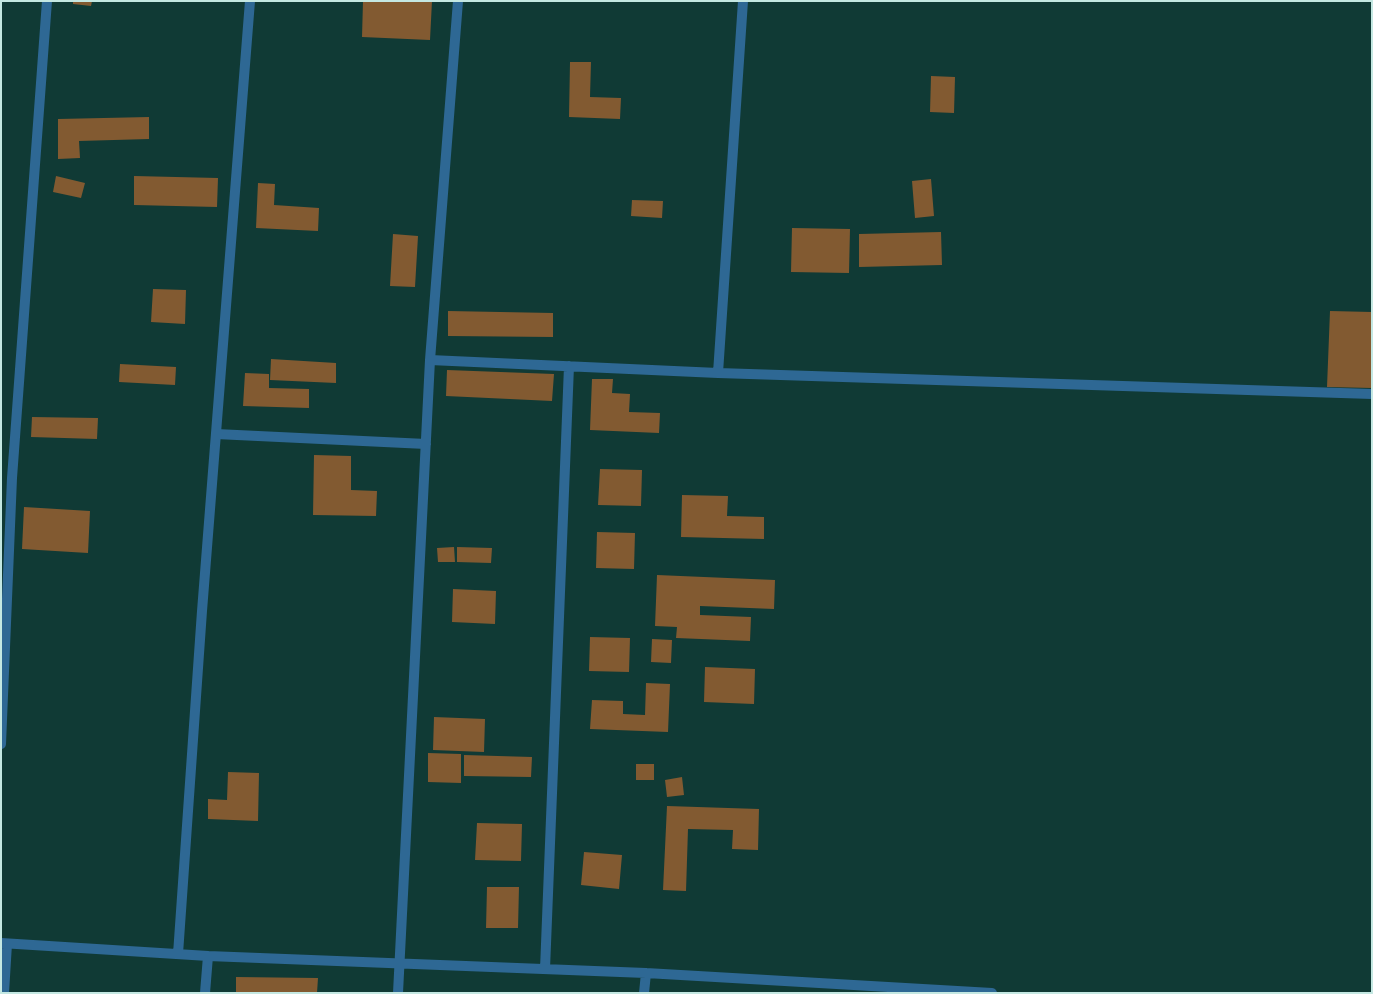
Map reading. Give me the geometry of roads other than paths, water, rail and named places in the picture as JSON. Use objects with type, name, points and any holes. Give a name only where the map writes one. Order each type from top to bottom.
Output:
[{"type":"street","points":[[1,744],[12,478],[47,1]]},
{"type":"street","points":[[178,954],[216,434],[250,1]]},
{"type":"street","points":[[398,993],[430,360],[458,1]]},
{"type":"street","points":[[718,373],[743,1]]},
{"type":"street","points":[[430,360],[718,373],[1372,394]]},
{"type":"street","points":[[544,969],[569,366]]},
{"type":"street","points":[[216,434],[426,444]]},
{"type":"street","points":[[4,993],[4,944],[208,956],[646,973],[880,990],[992,993]]},
{"type":"street","points":[[205,993],[208,956]]},
{"type":"street","points":[[644,993],[646,973]]}]
